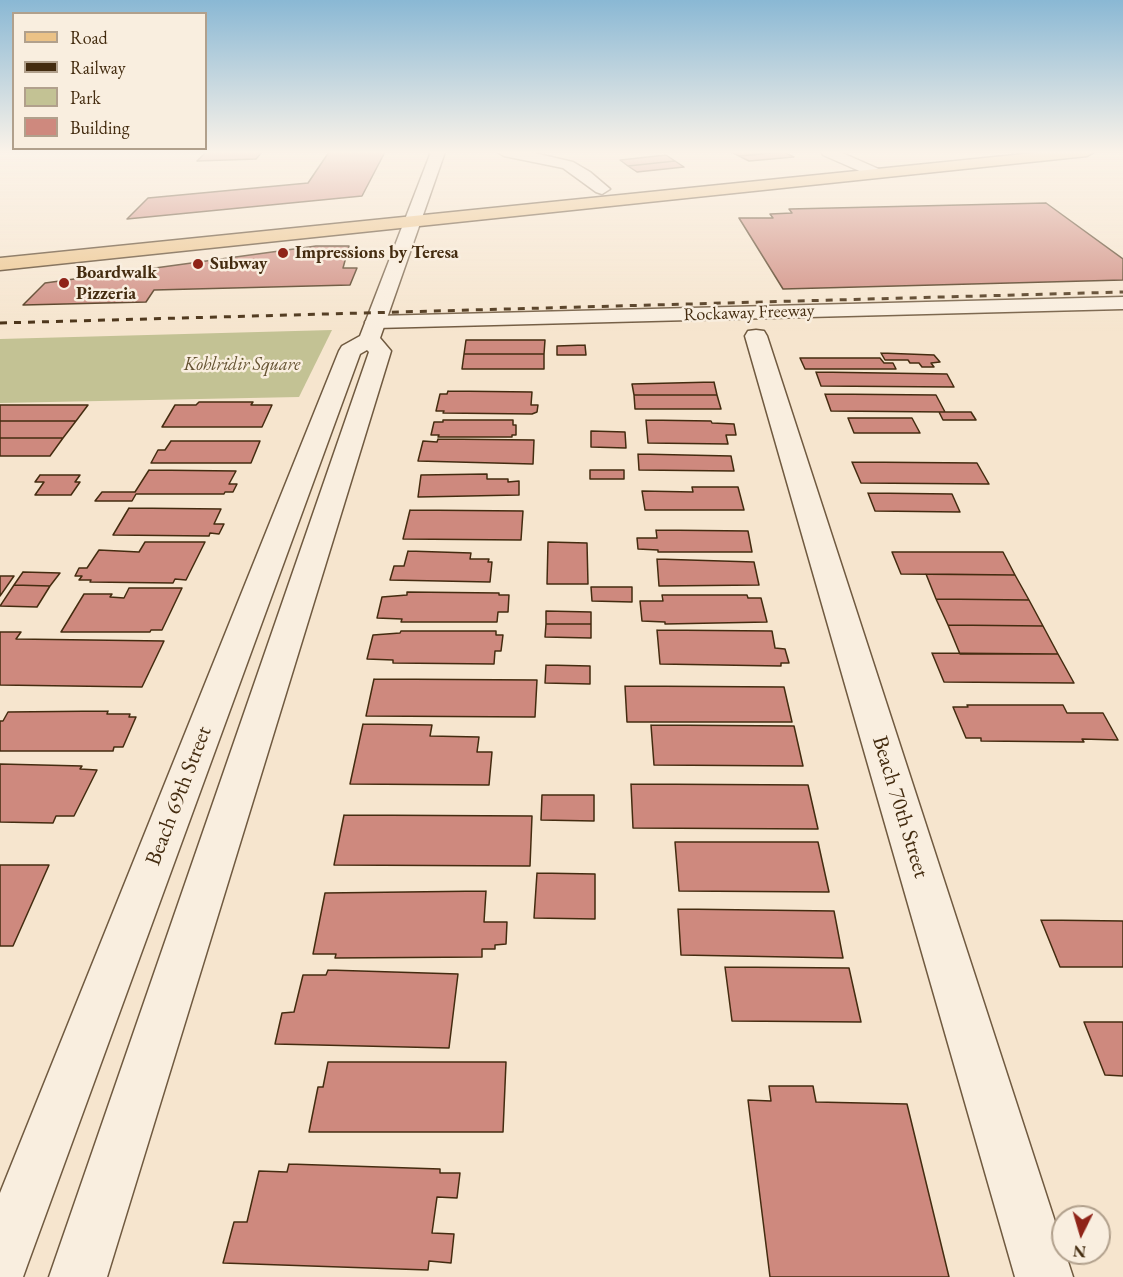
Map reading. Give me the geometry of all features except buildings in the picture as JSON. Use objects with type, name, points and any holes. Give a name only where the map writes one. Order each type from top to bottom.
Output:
[{"type":"main road","points":[[416,214],[434,212]]},
{"type":"main road","points":[[0,264],[63,251],[443,212]]},
{"type":"main road","points":[[0,250],[63,251]]},
{"type":"street","name":"Beach 69th Street","points":[[0,1263],[350,351],[372,331],[416,214]]},
{"type":"street","name":"Rockaway Freeway","points":[[372,331],[1123,303]]},
{"type":"street","points":[[78,1277],[380,351],[372,331]]},
{"type":"street","name":"Beach 70th Street","points":[[756,336],[1044,1277]]},
{"type":"green space","name":"Kohlridir Square","points":[[332,330],[299,397],[0,403],[0,339]]},
{"type":"railway","points":[[0,323],[1123,292]]},
{"type":"place","name":"Impressions by Teresa","points":[[283,253]]},
{"type":"place","name":"Subway","points":[[198,264]]},
{"type":"place","name":"Boardwalk Pizzeria","points":[[64,283]]}]
